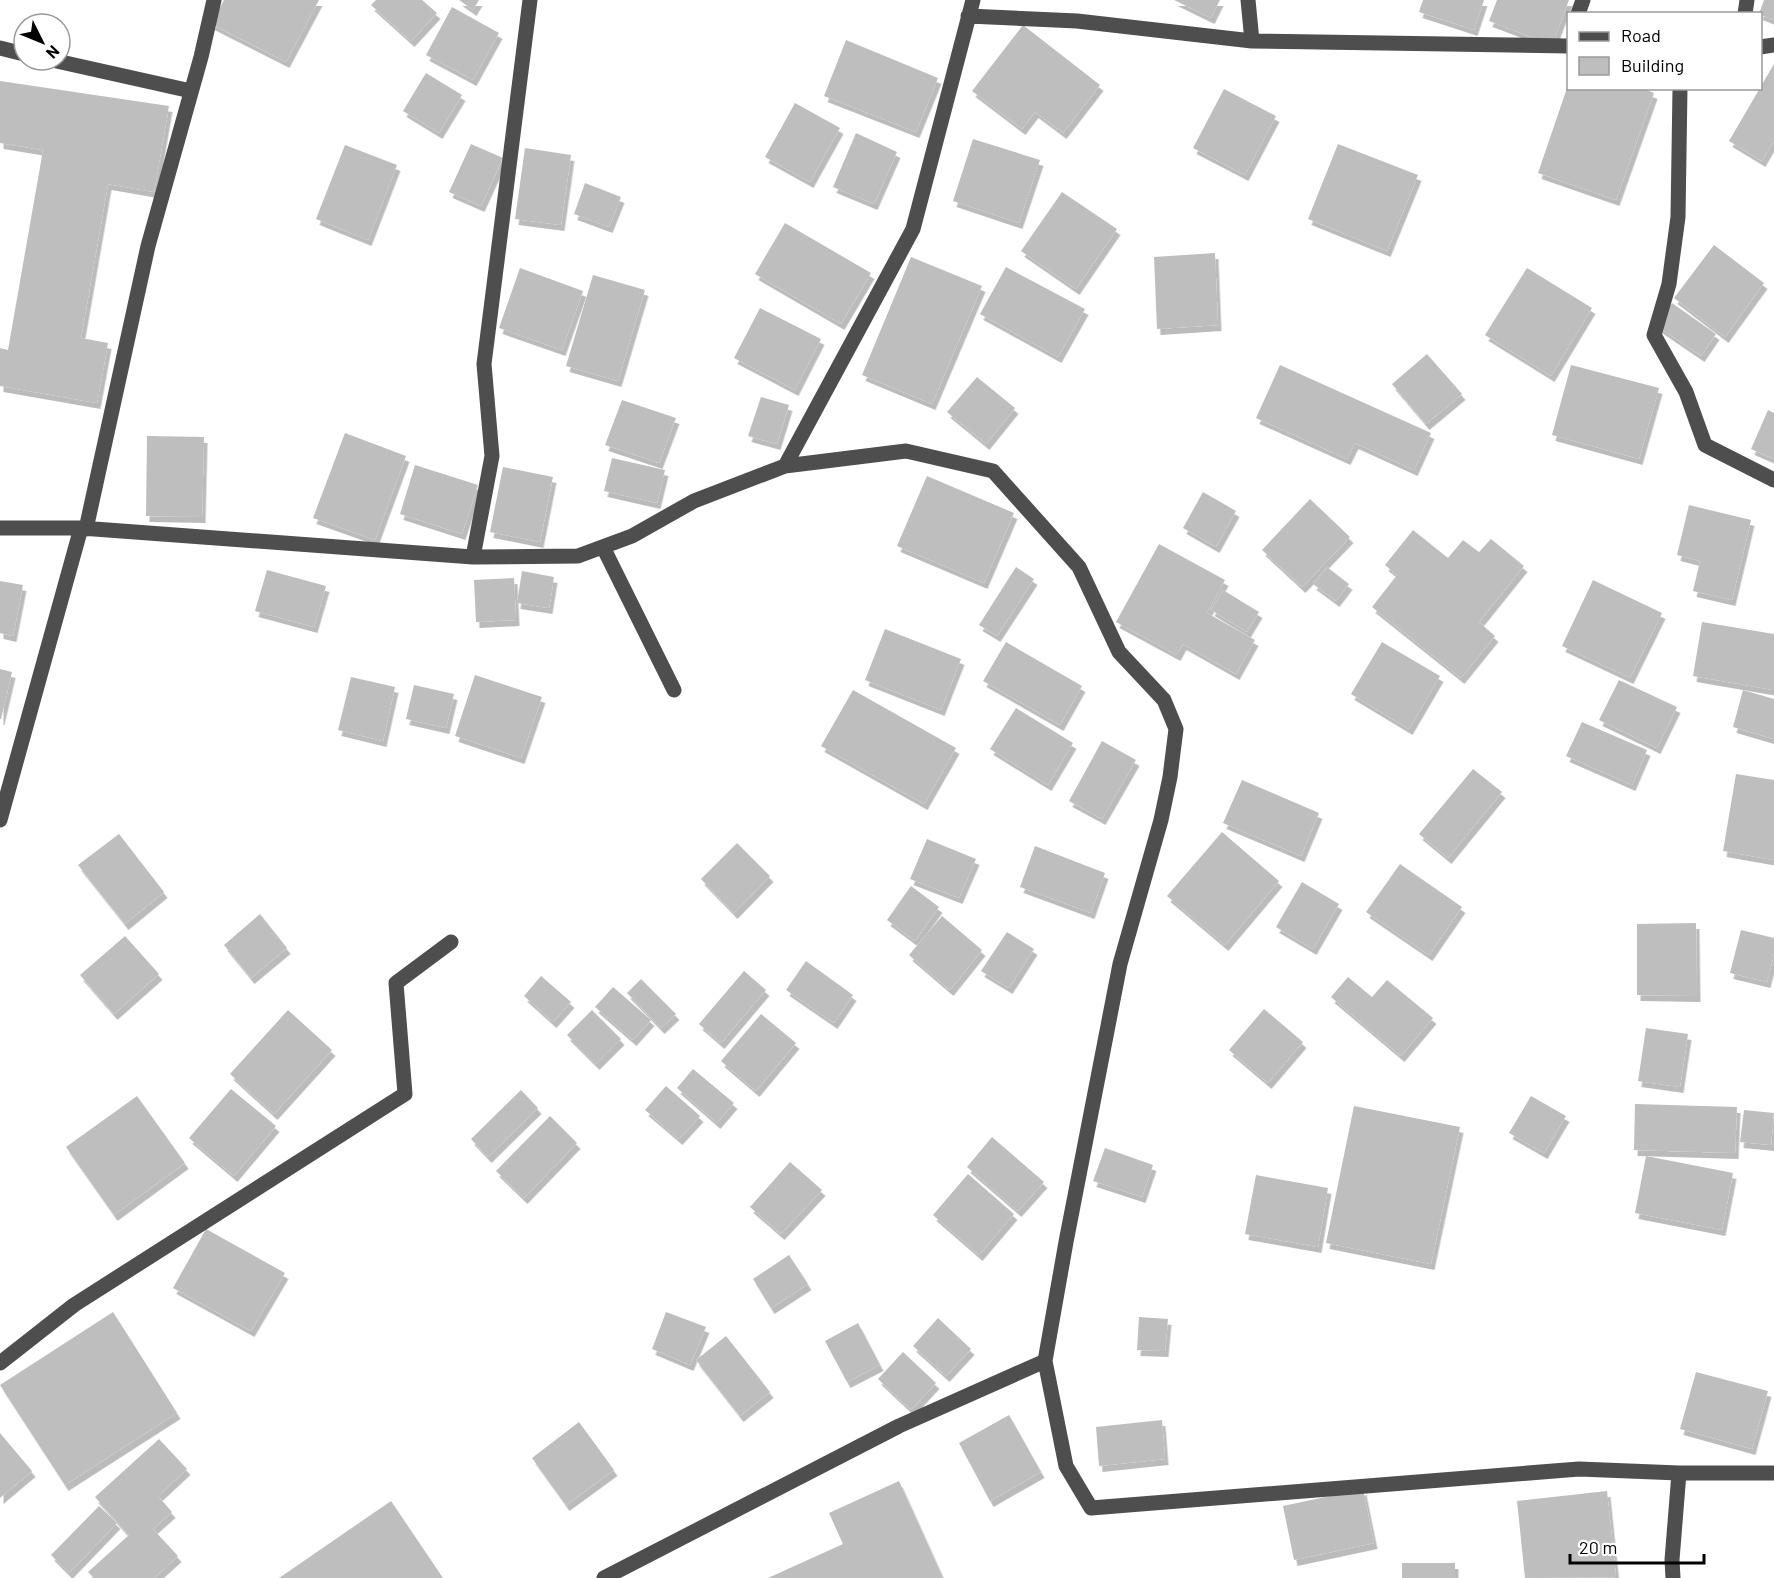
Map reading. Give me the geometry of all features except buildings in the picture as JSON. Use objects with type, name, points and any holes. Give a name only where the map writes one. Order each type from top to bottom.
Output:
[{"type":"street","points":[[0,820],[83,529],[148,246],[214,0]]},
{"type":"street","points":[[473,557],[492,456],[484,364],[531,0]]},
{"type":"street","points":[[785,466],[913,229],[973,0]]},
{"type":"street","points":[[1248,0],[1252,41]]},
{"type":"street","points":[[968,16],[1077,21],[1252,41],[1567,44]]},
{"type":"street","points":[[72,64],[191,91]]},
{"type":"street","points":[[1680,90],[1677,217],[1669,284],[1654,335],[1686,392],[1705,446],[1774,480]]},
{"type":"street","points":[[0,528],[83,529],[473,557],[578,556],[632,536],[694,501],[785,466],[906,451],[993,471],[1079,567],[1119,652],[1164,700],[1176,729],[1170,777],[1161,820],[1120,964],[1066,1242],[1046,1361],[1066,1466],[1091,1508],[1579,1469],[1679,1473],[1774,1473]]},
{"type":"street","points":[[603,547],[674,690]]},
{"type":"street","points":[[0,1362],[74,1305],[405,1094],[396,983],[451,942]]},
{"type":"street","points":[[604,1578],[899,1426],[1046,1361]]},
{"type":"street","points":[[1673,1578],[1672,1560],[1679,1473]]}]
